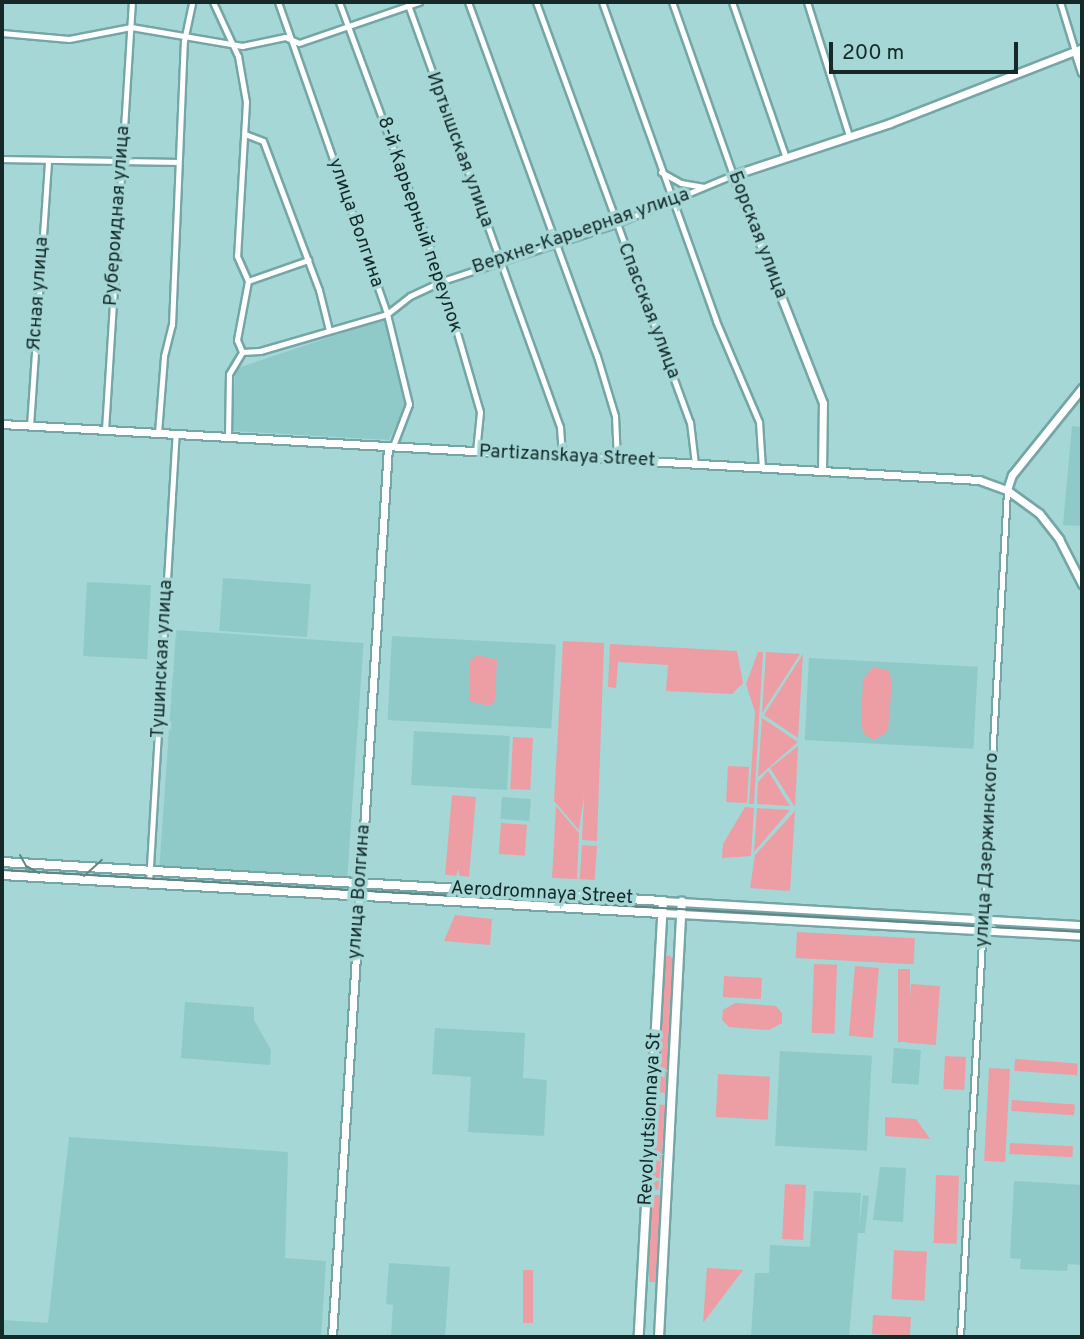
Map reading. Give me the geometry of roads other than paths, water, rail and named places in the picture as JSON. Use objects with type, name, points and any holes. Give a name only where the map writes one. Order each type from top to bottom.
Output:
[{"type":"main road","name":"Aerodromnaya Street","points":[[2,862],[663,901]]},
{"type":"main road","name":"Aerodromnaya Street","points":[[2,875],[662,913]]},
{"type":"main road","name":"Revolyutsionnaya St","points":[[639,1337],[663,901]]},
{"type":"main road","name":"Revolyutsionnaya St","points":[[659,1337],[682,902]]},
{"type":"main road","points":[[660,958],[669,951],[679,958]]},
{"type":"street","name":"Рубероидная улица","points":[[104,430],[132,2]]},
{"type":"street","points":[[158,433],[164,356],[172,326],[178,162],[192,2]]},
{"type":"street","points":[[213,2],[232,43],[246,103],[237,256],[248,281],[237,340],[242,352],[229,374],[228,437]]},
{"type":"street","name":"улица Волгина","points":[[278,2],[387,314],[410,404],[390,446],[332,1337]]},
{"type":"street","name":"8-й Карьерный переулок","points":[[339,2],[442,281],[480,412],[476,452]]},
{"type":"street","points":[[2,33],[69,39],[131,27],[249,46],[285,37],[299,43],[419,2]]},
{"type":"street","points":[[468,2],[615,416],[617,460]]},
{"type":"street","name":"Спасская улица","points":[[536,2],[615,224],[690,422],[695,464]]},
{"type":"street","points":[[602,2],[672,202],[759,422],[762,468]]},
{"type":"street","name":"Борская улица","points":[[672,2],[733,174],[823,403],[821,471]]},
{"type":"street","points":[[732,2],[785,155]]},
{"type":"street","points":[[807,2],[849,136]]},
{"type":"street","points":[[1060,2],[1079,50],[1082,72]]},
{"type":"street","name":"Иртышская улица","points":[[408,4],[560,427],[562,457]]},
{"type":"street","name":"Верхне-Карьерная улица","points":[[242,352],[260,351],[387,314],[410,296],[442,281],[615,224],[733,174],[849,136],[1079,50]]},
{"type":"street","points":[[245,134],[263,142],[308,260],[330,330]]},
{"type":"street","points":[[2,159],[48,162],[121,159],[178,162]]},
{"type":"street","name":"Ясная улица","points":[[30,425],[48,162]]},
{"type":"street","points":[[662,172],[681,183],[706,187]]},
{"type":"street","points":[[248,281],[308,260]]},
{"type":"street","name":"улица Дзержинского","points":[[960,1337],[1007,490],[1012,475],[1082,388]]},
{"type":"street","name":"Partizanskaya Street","points":[[2,424],[979,480],[1007,490],[1047,521],[1082,584]]},
{"type":"street","name":"Тушинская улица","points":[[149,883],[176,434]]},
{"type":"street","name":"Aerodromnaya Street","points":[[663,901],[1082,925]]},
{"type":"street","name":"Aerodromnaya Street","points":[[662,913],[1082,936]]},
{"type":"tram line","points":[[20,855],[26,866],[39,873]]},
{"type":"tram line","points":[[84,876],[102,860]]},
{"type":"tram line","points":[[2,870],[1082,932]]}]
